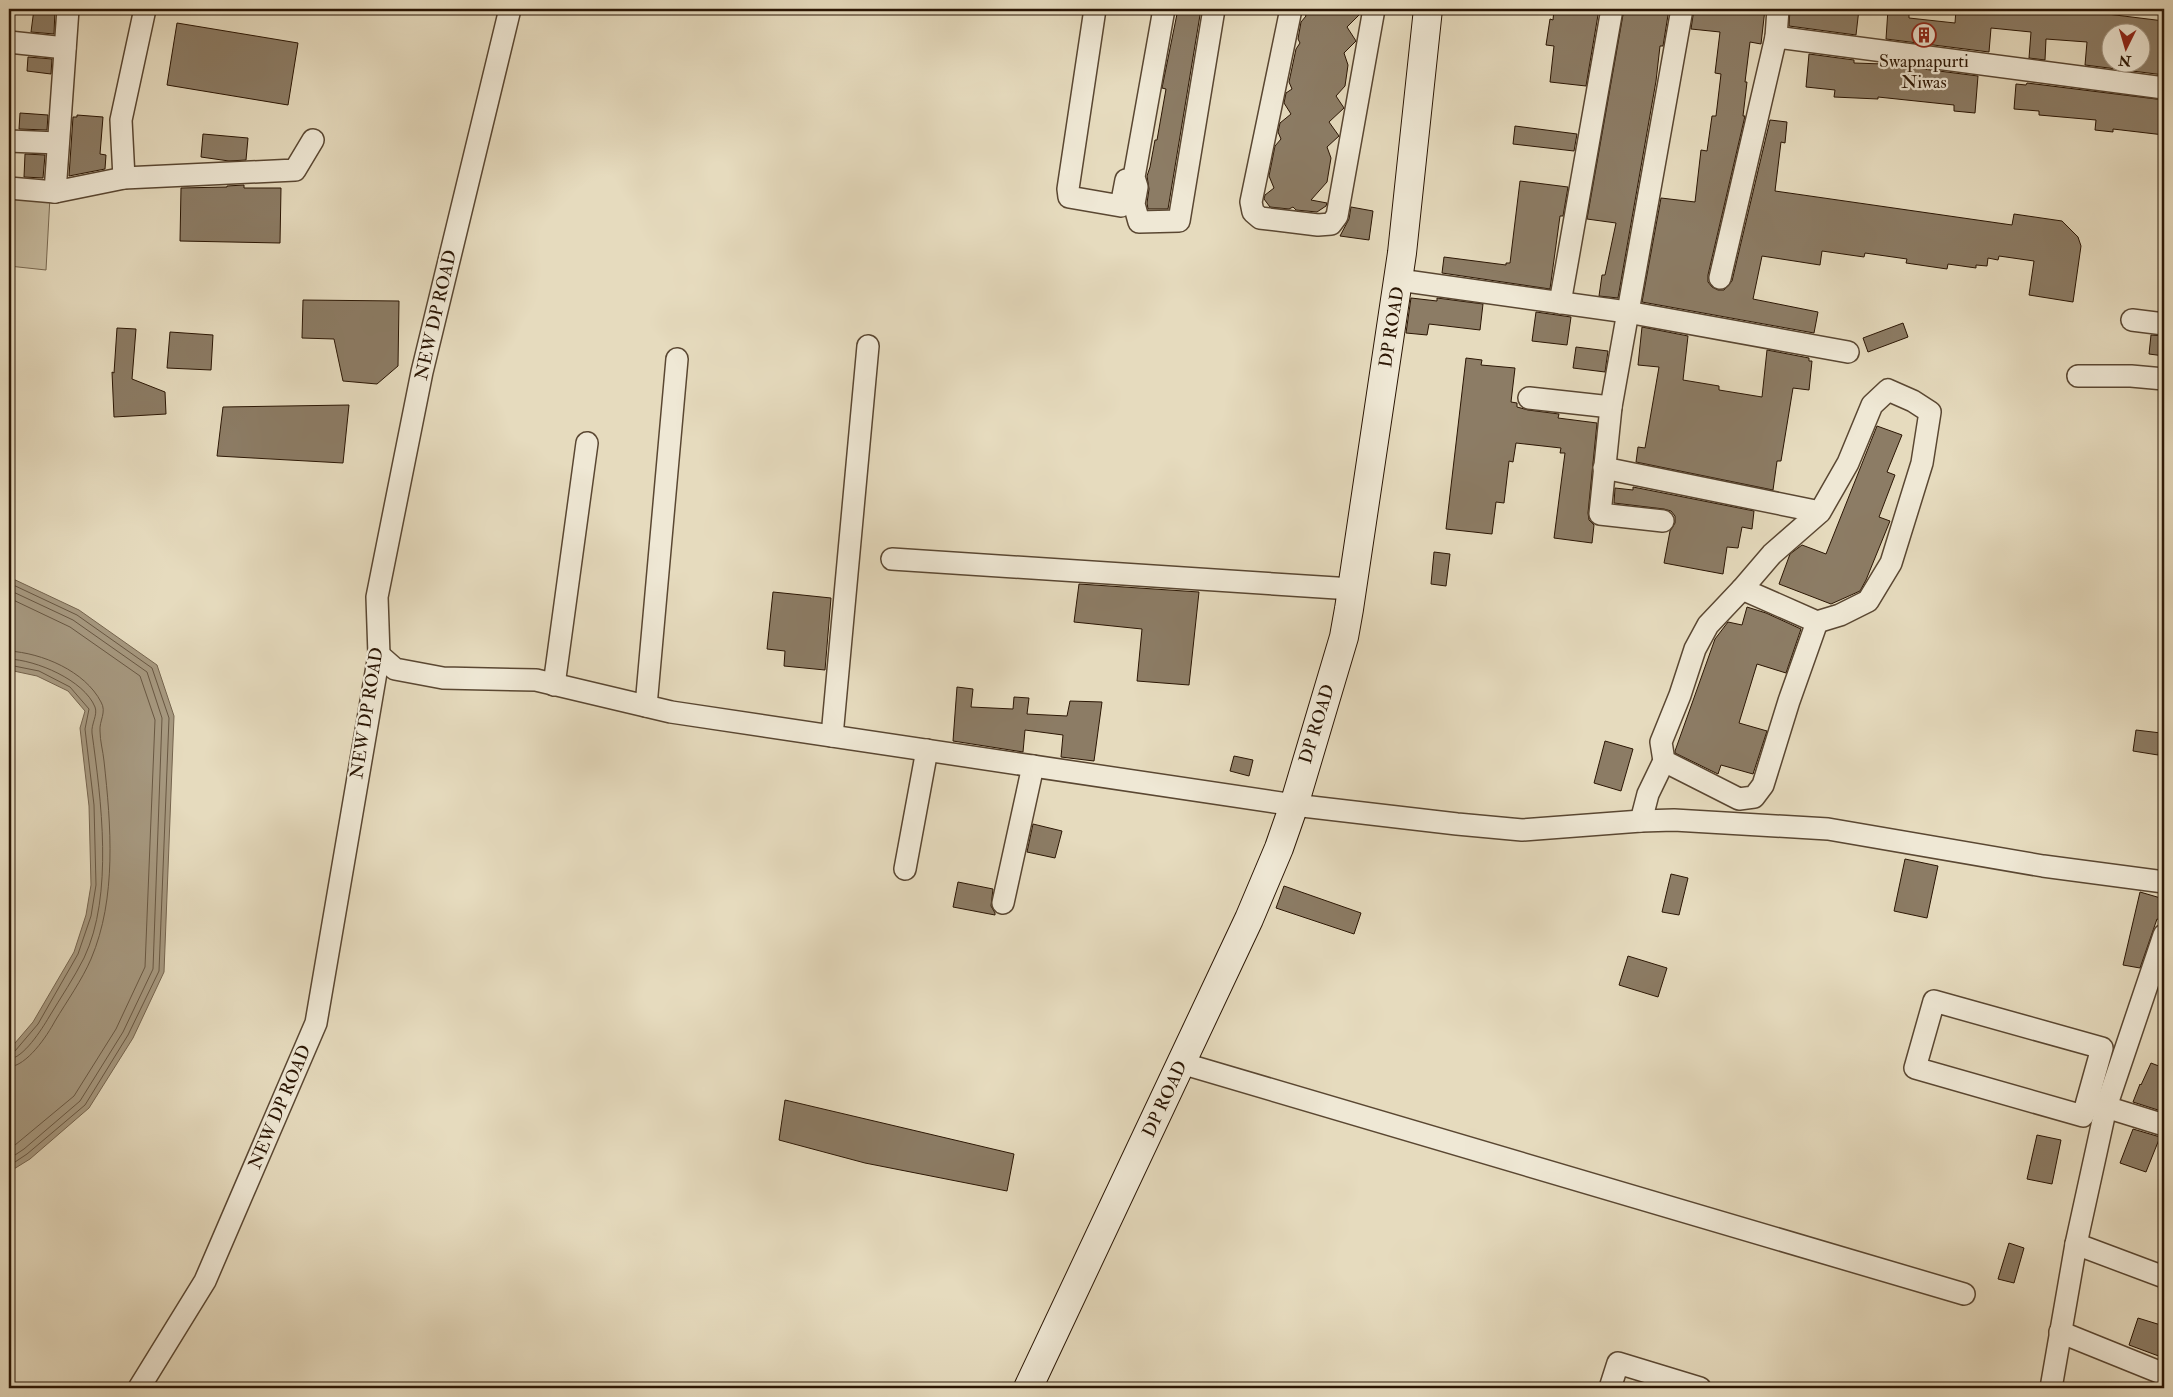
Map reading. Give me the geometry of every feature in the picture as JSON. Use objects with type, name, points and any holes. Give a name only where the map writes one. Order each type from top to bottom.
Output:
[{"type":"street","points":[[55,192],[68,9]]},
{"type":"street","points":[[124,178],[121,120],[145,9]]},
{"type":"street","name":"NEW DP ROAD","points":[[139,1388],[205,1281],[316,1023],[379,655],[377,598],[422,372],[510,9]]},
{"type":"street","points":[[1095,9],[1068,190],[1069,197],[1121,206],[1154,9]]},
{"type":"street","points":[[1164,9],[1134,177],[1137,187],[1134,204],[1140,222],[1179,221],[1214,9]]},
{"type":"street","points":[[1291,9],[1251,202],[1253,212],[1260,218],[1318,225],[1331,224],[1337,216],[1374,9]]},
{"type":"street","name":"DP ROAD","points":[[1028,1388],[1249,918],[1279,848],[1344,637],[1399,280],[1428,9]]},
{"type":"street","points":[[1560,302],[1612,9]]},
{"type":"street","points":[[1663,521],[1600,514],[1611,407],[1682,9]]},
{"type":"street","points":[[1720,278],[1776,37],[1778,9]]},
{"type":"street","points":[[1776,37],[2164,88]]},
{"type":"street","points":[[9,42],[65,48]]},
{"type":"street","points":[[9,188],[55,192],[124,178],[295,170],[313,140]]},
{"type":"street","points":[[9,141],[58,143]]},
{"type":"street","points":[[1399,280],[1627,312],[1848,352]]},
{"type":"street","points":[[2132,320],[2164,324]]},
{"type":"street","points":[[832,736],[868,346]]},
{"type":"street","points":[[646,706],[677,359]]},
{"type":"street","points":[[2078,376],[2131,376],[2164,379]]},
{"type":"street","points":[[1641,820],[1648,794],[1664,762],[1661,742],[1680,696],[1695,650],[1708,625],[1772,554],[1820,512],[1848,463],[1872,405],[1888,390],[1930,412],[1922,463],[1891,563],[1868,601],[1840,615],[1817,622],[1742,589]]},
{"type":"street","points":[[1529,398],[1611,407]]},
{"type":"street","points":[[554,684],[587,443]]},
{"type":"street","points":[[1604,468],[1820,512]]},
{"type":"street","points":[[892,559],[1351,599]]},
{"type":"street","points":[[1664,762],[1739,799],[1754,797],[1763,785],[1789,701],[1817,622]]},
{"type":"street","points":[[379,655],[395,669],[443,678],[536,680],[671,712],[1294,804],[1522,830],[1641,820],[1674,820],[1828,829],[2043,866],[2164,882]]},
{"type":"street","points":[[905,869],[927,750]]},
{"type":"street","points":[[1003,903],[1033,766]]},
{"type":"street","points":[[2052,1388],[2076,1244],[2096,1104],[2102,1048],[1934,1002],[1915,1068],[2084,1116],[2096,1104],[2164,934]]},
{"type":"street","points":[[1181,1063],[1964,1294]]},
{"type":"street","points":[[2096,1104],[2164,1125]]},
{"type":"street","points":[[2076,1244],[2164,1277]]},
{"type":"street","points":[[2060,1332],[2164,1374]]},
{"type":"street","points":[[1610,1388],[1618,1363],[1700,1388]]},
{"type":"shaded area","points":[[9,193],[50,197],[46,270],[9,266]]},
{"type":"water","points":[[9,577],[79,610],[157,665],[174,716],[164,972],[133,1038],[89,1108],[30,1159],[9,1172],[9,1050],[33,1022],[74,952],[86,915],[91,885],[89,806],[80,728],[85,711],[68,691],[37,676],[9,670]]},
{"type":"building","points":[[34,9],[55,9],[54,34],[31,32]]},
{"type":"building","points":[[1178,9],[1201,9],[1168,209],[1148,209],[1149,189],[1147,176],[1155,140],[1157,140],[1166,89],[1162,88]]},
{"type":"building","points":[[1303,9],[1361,9],[1360,14],[1347,27],[1356,41],[1344,53],[1348,65],[1345,86],[1336,96],[1344,108],[1329,122],[1339,136],[1327,147],[1331,158],[1327,182],[1311,200],[1327,203],[1326,206],[1317,212],[1296,210],[1293,207],[1289,209],[1270,207],[1264,199],[1265,195],[1274,188],[1269,176],[1275,146],[1281,139],[1278,132],[1280,123],[1291,114],[1284,103],[1286,93],[1292,89],[1289,82],[1296,49],[1300,43],[1298,39],[1301,22],[1306,16]]},
{"type":"building","points":[[1554,9],[1599,9],[1586,86],[1550,82],[1554,46],[1546,45],[1550,19],[1553,20]]},
{"type":"building","points":[[1624,9],[1669,9],[1663,46],[1660,46],[1656,81],[1618,298],[1599,296],[1602,275],[1605,275],[1616,223],[1587,219]]},
{"type":"building","points":[[1694,9],[1724,13],[1724,9],[1765,9],[1761,44],[1750,42],[1745,82],[1747,82],[1743,116],[1745,116],[1708,275],[1708,282],[1712,287],[1724,290],[1732,281],[1770,120],[1787,122],[1785,143],[1781,142],[1775,191],[2012,225],[2014,214],[2062,221],[2078,237],[2081,246],[2073,302],[2029,295],[2034,261],[1999,256],[1998,260],[1988,258],[1987,266],[1976,265],[1976,268],[1948,264],[1947,269],[1906,263],[1907,259],[1865,253],[1864,257],[1822,251],[1820,265],[1762,256],[1753,299],[1818,312],[1814,333],[1642,302],[1661,198],[1695,202],[1701,150],[1707,151],[1712,116],[1716,116],[1721,74],[1715,73],[1720,32],[1691,29]]},
{"type":"building","points":[[1790,9],[1859,9],[1856,35],[1789,26]]},
{"type":"building","points":[[1888,9],[1909,9],[1909,18],[1955,23],[1956,9],[2100,9],[2099,13],[2164,21],[2164,75],[2140,72],[2150,72],[2150,22],[2100,22],[2100,67],[2085,65],[2087,42],[2046,39],[2045,60],[2029,58],[2031,32],[1991,28],[1989,52],[1886,39]]},
{"type":"building","points":[[177,23],[298,43],[288,105],[167,85]]},
{"type":"building","points":[[1809,54],[1854,60],[1854,63],[1884,64],[1978,76],[1975,113],[1954,111],[1954,105],[1878,97],[1878,99],[1834,97],[1835,90],[1806,87]]},
{"type":"building","points":[[28,57],[52,59],[51,74],[27,71]]},
{"type":"building","points":[[2027,83],[2164,100],[2164,135],[2113,129],[2113,132],[2095,130],[2096,120],[2039,115],[2039,111],[2014,109],[2016,84],[2026,85]]},
{"type":"building","points":[[20,113],[48,115],[47,130],[19,129]]},
{"type":"building","points":[[77,115],[103,117],[100,154],[106,155],[105,169],[69,176],[73,117],[77,117]]},
{"type":"building","points":[[1515,126],[1577,134],[1574,151],[1513,144]]},
{"type":"building","points":[[203,134],[248,138],[246,160],[229,161],[201,157]]},
{"type":"building","points":[[25,154],[45,155],[43,178],[24,177]]},
{"type":"building","points":[[1520,181],[1568,187],[1563,216],[1560,216],[1550,289],[1442,273],[1444,257],[1506,265],[1506,263],[1510,263]]},
{"type":"building","points":[[244,185],[244,188],[281,188],[280,243],[180,241],[181,188]]},
{"type":"building","points":[[1351,207],[1373,211],[1369,240],[1340,236],[1349,219]]},
{"type":"building","points":[[1411,298],[1437,301],[1437,298],[1483,304],[1480,330],[1429,324],[1427,335],[1406,333]]},
{"type":"building","points":[[303,300],[399,301],[398,366],[377,384],[343,381],[334,339],[302,338]]},
{"type":"building","points":[[1536,312],[1571,317],[1567,345],[1532,341]]},
{"type":"building","points":[[1903,323],[1908,337],[1868,352],[1863,338]]},
{"type":"building","points":[[1642,327],[1688,336],[1683,380],[1719,386],[1719,390],[1762,397],[1767,350],[1809,358],[1809,361],[1812,361],[1809,390],[1793,388],[1781,461],[1777,461],[1773,490],[1636,462],[1638,447],[1645,448],[1659,367],[1638,365]]},
{"type":"building","points":[[117,328],[136,329],[132,379],[165,392],[166,414],[114,417],[112,372],[114,373]]},
{"type":"building","points":[[170,332],[213,335],[211,370],[167,368]]},
{"type":"building","points":[[2151,335],[2164,336],[2164,356],[2149,354]]},
{"type":"building","points":[[1576,347],[1608,351],[1605,372],[1573,368]]},
{"type":"building","points":[[1466,358],[1482,360],[1481,365],[1515,368],[1511,402],[1517,403],[1517,407],[1559,414],[1558,418],[1597,423],[1588,513],[1589,520],[1594,525],[1592,543],[1554,538],[1565,453],[1560,453],[1561,448],[1516,443],[1513,462],[1509,461],[1504,503],[1496,502],[1492,534],[1446,529]]},
{"type":"building","points":[[349,405],[343,463],[217,456],[223,407]]},
{"type":"building","points":[[1877,426],[1902,435],[1887,472],[1895,475],[1879,517],[1890,521],[1860,591],[1831,604],[1779,584],[1790,554],[1802,545],[1826,554]]},
{"type":"building","points":[[1633,487],[1754,511],[1752,529],[1742,527],[1738,548],[1727,547],[1723,574],[1664,563],[1670,531],[1675,523],[1675,516],[1671,511],[1664,509],[1614,503],[1615,488],[1633,490]]},
{"type":"building","points":[[1434,552],[1450,554],[1446,586],[1431,584]]},
{"type":"building","points":[[1079,584],[1199,592],[1189,685],[1137,681],[1142,629],[1074,622]]},
{"type":"building","points":[[773,592],[831,598],[825,670],[784,666],[785,651],[767,649]]},
{"type":"building","points":[[1747,607],[1766,613],[1801,629],[1786,673],[1757,664],[1739,723],[1767,731],[1753,774],[1721,765],[1718,774],[1675,753],[1675,751],[1715,639],[1728,622],[1742,625]]},
{"type":"building","points":[[957,687],[973,689],[971,707],[1013,709],[1014,697],[1029,698],[1027,714],[1067,716],[1070,701],[1102,702],[1094,761],[1061,757],[1063,735],[1025,730],[1023,752],[953,741]]},
{"type":"building","points":[[2136,730],[2161,733],[2158,755],[2133,751]]},
{"type":"building","points":[[1605,741],[1633,749],[1621,791],[1594,783]]},
{"type":"building","points":[[1234,756],[1253,760],[1249,776],[1230,771]]},
{"type":"building","points":[[1033,824],[1062,831],[1055,858],[1027,852]]},
{"type":"building","points":[[1905,859],[1938,866],[1927,918],[1894,911]]},
{"type":"building","points":[[1671,874],[1688,878],[1679,915],[1662,912]]},
{"type":"building","points":[[958,882],[993,889],[991,906],[995,915],[953,907]]},
{"type":"building","points":[[1284,886],[1361,913],[1354,934],[1276,908]]},
{"type":"building","points":[[2140,892],[2164,899],[2164,907],[2161,920],[2157,919],[2140,968],[2123,965]]},
{"type":"building","points":[[1628,956],[1667,968],[1658,997],[1619,985]]},
{"type":"building","points":[[2151,1063],[2164,1068],[2164,1103],[2161,1111],[2133,1102]]},
{"type":"building","points":[[785,1100],[1014,1154],[1007,1191],[865,1163],[779,1140]]},
{"type":"building","points":[[2133,1129],[2160,1137],[2146,1172],[2120,1163]]},
{"type":"building","points":[[2037,1135],[2061,1140],[2052,1184],[2027,1179]]},
{"type":"building","points":[[2009,1243],[2024,1248],[2014,1283],[1998,1279]]},
{"type":"building","points":[[2138,1318],[2164,1326],[2164,1358],[2129,1345]]},
{"type":"place","name":"Swapnapurti Niwas","points":[[1924,35]]}]
